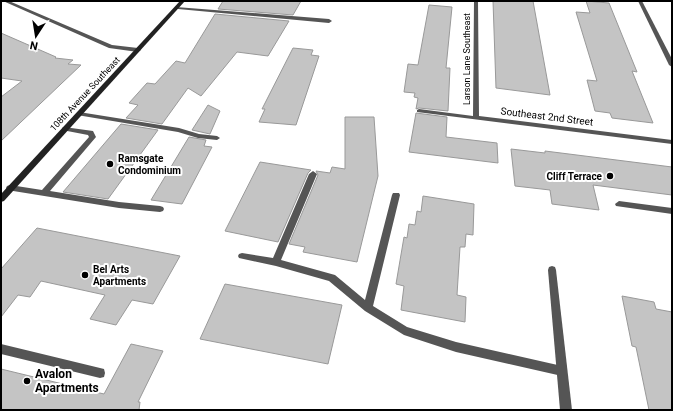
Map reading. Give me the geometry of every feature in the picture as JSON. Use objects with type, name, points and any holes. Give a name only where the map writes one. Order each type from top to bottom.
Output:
[{"type":"street","points":[[5,1],[111,47],[138,50]]},
{"type":"street","name":"108th Avenue Southeast","points":[[1,199],[183,1]]},
{"type":"street","name":"Larson Lane Southeast","points":[[476,1],[476,118]]},
{"type":"street","points":[[640,1],[672,65]]},
{"type":"street","points":[[178,8],[329,21]]},
{"type":"street","name":"Southeast 2nd Street","points":[[419,111],[672,142]]},
{"type":"street","points":[[79,114],[179,130],[198,136],[217,138]]},
{"type":"street","points":[[44,193],[92,137],[91,133],[64,129]]},
{"type":"street","points":[[276,262],[313,174]]},
{"type":"street","points":[[10,188],[119,205],[160,209]]},
{"type":"street","points":[[368,308],[396,195]]},
{"type":"street","points":[[619,204],[672,212]]},
{"type":"street","points":[[242,256],[276,262],[332,278],[368,308],[404,331],[456,348],[562,371]]},
{"type":"street","points":[[552,270],[566,410]]},
{"type":"street","points":[[1,349],[100,373]]},
{"type":"building","points":[[223,1],[301,1],[293,15],[218,9]]},
{"type":"building","points":[[493,1],[533,1],[550,95],[496,88]]},
{"type":"building","points":[[586,1],[609,3],[637,72],[632,71],[653,123],[612,118],[610,113],[595,111],[587,80],[597,81],[576,12],[590,13]]},
{"type":"building","points":[[429,5],[452,7],[446,68],[450,68],[448,111],[416,109],[418,98],[414,97],[415,93],[404,92],[408,64],[418,65]]},
{"type":"building","points":[[215,14],[289,21],[268,56],[237,52],[201,96],[188,88],[162,124],[126,118],[138,105],[129,103],[147,83],[155,84],[176,61],[185,63]]},
{"type":"building","points":[[1,33],[56,57],[55,58],[73,60],[68,64],[81,65],[1,141],[1,97],[22,81],[1,78]]},
{"type":"building","points":[[293,48],[313,50],[311,55],[319,56],[296,125],[259,122],[265,109],[262,109]]},
{"type":"building","points":[[208,105],[220,111],[210,134],[192,130]]},
{"type":"building","points":[[416,113],[447,117],[446,137],[497,143],[498,163],[409,152]]},
{"type":"building","points":[[345,117],[374,117],[378,176],[357,262],[303,252],[305,247],[289,244],[318,175],[316,171],[330,173],[332,167],[345,169]]},
{"type":"building","name":"Ramsgate Condominium","points":[[121,124],[158,130],[108,199],[63,192]]},
{"type":"building","points":[[189,137],[206,140],[204,146],[212,147],[182,204],[151,200]]},
{"type":"building","name":"Cliff Terrace","points":[[511,149],[545,153],[545,151],[672,167],[672,195],[593,185],[599,210],[552,204],[550,190],[515,186]]},
{"type":"building","points":[[260,162],[311,170],[308,173],[278,242],[225,231]]},
{"type":"building","points":[[423,196],[474,204],[473,235],[466,234],[465,247],[460,247],[457,295],[466,297],[465,322],[401,310],[404,286],[396,284],[404,237],[407,238],[409,224],[415,225],[417,211],[421,212]]},
{"type":"building","name":"Bel Arts Apartments","points":[[37,228],[180,256],[153,304],[132,300],[116,325],[90,319],[105,295],[41,281],[30,297],[18,295],[1,317],[1,269]]},
{"type":"building","points":[[225,284],[342,305],[328,364],[200,339]]},
{"type":"building","points":[[622,296],[654,302],[656,309],[672,312],[672,410],[649,410],[636,347],[632,346]]},
{"type":"building","name":"Avalon Apartments","points":[[131,344],[163,351],[138,402],[140,402],[139,410],[1,410],[1,369],[104,394]]},
{"type":"place","name":"Ramsgate Condominium","points":[[110,164]]},
{"type":"place","name":"Cliff Terrace","points":[[610,176]]},
{"type":"place","name":"Bel Arts Apartments","points":[[85,275]]},
{"type":"place","name":"Avalon Apartments","points":[[27,381]]}]
